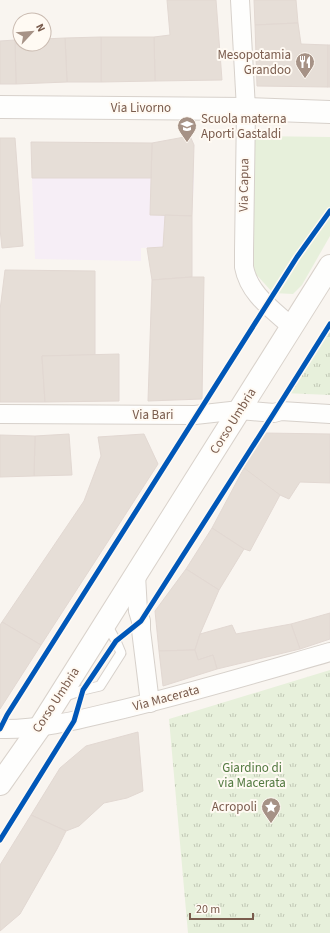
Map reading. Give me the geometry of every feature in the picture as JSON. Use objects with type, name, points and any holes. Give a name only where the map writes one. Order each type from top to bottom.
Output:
[{"type":"main road","name":"Via Livorno","points":[[0,107],[246,109],[330,112]]},
{"type":"main road","name":"Corso Umbria","points":[[0,784],[40,728],[56,700],[330,266]]},
{"type":"street","name":"Via Capua","points":[[240,0],[246,109],[244,267],[249,282],[258,296],[292,326]]},
{"type":"street","name":"Via Bari","points":[[0,414],[195,415],[240,410],[274,413],[281,411],[330,414]]},
{"type":"street","points":[[136,575],[138,611],[141,621],[150,703]]},
{"type":"street","name":"Via Macerata","points":[[0,729],[16,730],[40,728],[83,719],[150,703],[330,652]]},
{"type":"lane","points":[[56,700],[83,690],[100,686],[117,660],[121,653],[106,623]]},
{"type":"shaded area","points":[[190,136],[194,145],[192,216],[165,215],[163,247],[141,248],[141,261],[35,259],[32,178],[93,178],[94,143],[152,143]]},
{"type":"green space","points":[[255,136],[330,137],[330,236],[302,285],[293,294],[273,293],[253,271]]},
{"type":"green space","points":[[330,320],[330,395],[283,393]]},
{"type":"green space","name":"Giardino di via Macerata","points":[[330,670],[330,933],[188,933],[169,719]]},
{"type":"building","points":[[167,0],[216,0],[222,80],[155,81],[154,37],[170,35]]},
{"type":"building","points":[[254,0],[296,0],[298,23],[255,25]]},
{"type":"building","points":[[298,23],[301,44],[328,45],[328,87],[257,86],[255,25]]},
{"type":"building","points":[[101,37],[154,37],[155,81],[101,82]]},
{"type":"building","points":[[101,37],[101,82],[67,82],[65,38]]},
{"type":"building","points":[[65,38],[67,82],[16,84],[15,52],[52,52],[52,39]]},
{"type":"building","points":[[12,40],[12,52],[15,52],[16,84],[0,84],[0,41]]},
{"type":"building","points":[[328,45],[330,45],[330,87],[328,87]]},
{"type":"building","points":[[190,136],[194,145],[192,216],[150,215],[152,143]]},
{"type":"building","points":[[0,138],[15,138],[23,246],[2,248],[0,229]]},
{"type":"building","points":[[31,142],[152,143],[151,178],[32,178]]},
{"type":"building","points":[[165,215],[192,216],[192,277],[152,280],[147,248],[163,247]]},
{"type":"building","points":[[5,270],[95,271],[95,355],[42,356],[45,402],[0,402],[0,310]]},
{"type":"building","points":[[204,277],[202,399],[148,401],[152,280]]},
{"type":"building","points":[[119,354],[119,401],[45,402],[42,356]]},
{"type":"building","points":[[263,433],[330,434],[330,483],[300,482],[289,499],[280,495],[244,468]]},
{"type":"building","points":[[69,434],[72,475],[34,476],[35,436]]},
{"type":"building","points":[[144,434],[158,464],[41,645],[2,622],[84,501],[101,456],[98,437]]},
{"type":"building","points":[[0,435],[35,436],[34,476],[0,477]]},
{"type":"building","points":[[244,468],[280,495],[250,551],[244,549],[212,528]]},
{"type":"building","points":[[212,528],[244,549],[219,590],[186,569]]},
{"type":"building","points":[[186,569],[219,590],[200,634],[195,650],[159,651],[155,611]]},
{"type":"building","points":[[330,613],[330,639],[300,649],[291,624]]},
{"type":"building","points":[[2,622],[41,645],[0,709],[0,625]]},
{"type":"building","points":[[291,624],[300,649],[217,669],[213,655],[198,660],[195,650],[200,634],[232,625],[236,634]]},
{"type":"building","points":[[195,650],[198,660],[213,655],[217,669],[163,686],[159,651]]},
{"type":"building","points":[[138,732],[143,791],[127,798],[104,803],[79,826],[66,831],[31,815],[60,768],[86,746]]},
{"type":"building","points":[[31,815],[66,831],[20,914],[0,931],[0,865]]},
{"type":"cycle path","points":[[0,729],[7,715],[297,257],[330,211]]},
{"type":"cycle path","points":[[0,840],[74,721],[83,690],[116,641],[141,621],[330,324]]},
{"type":"place","name":"Mesopotamia Grandoo","points":[[305,79]]},
{"type":"place","name":"Scuola materna Aporti Gastaldi","points":[[187,143]]},
{"type":"place","name":"Acropoli","points":[[271,824]]}]
